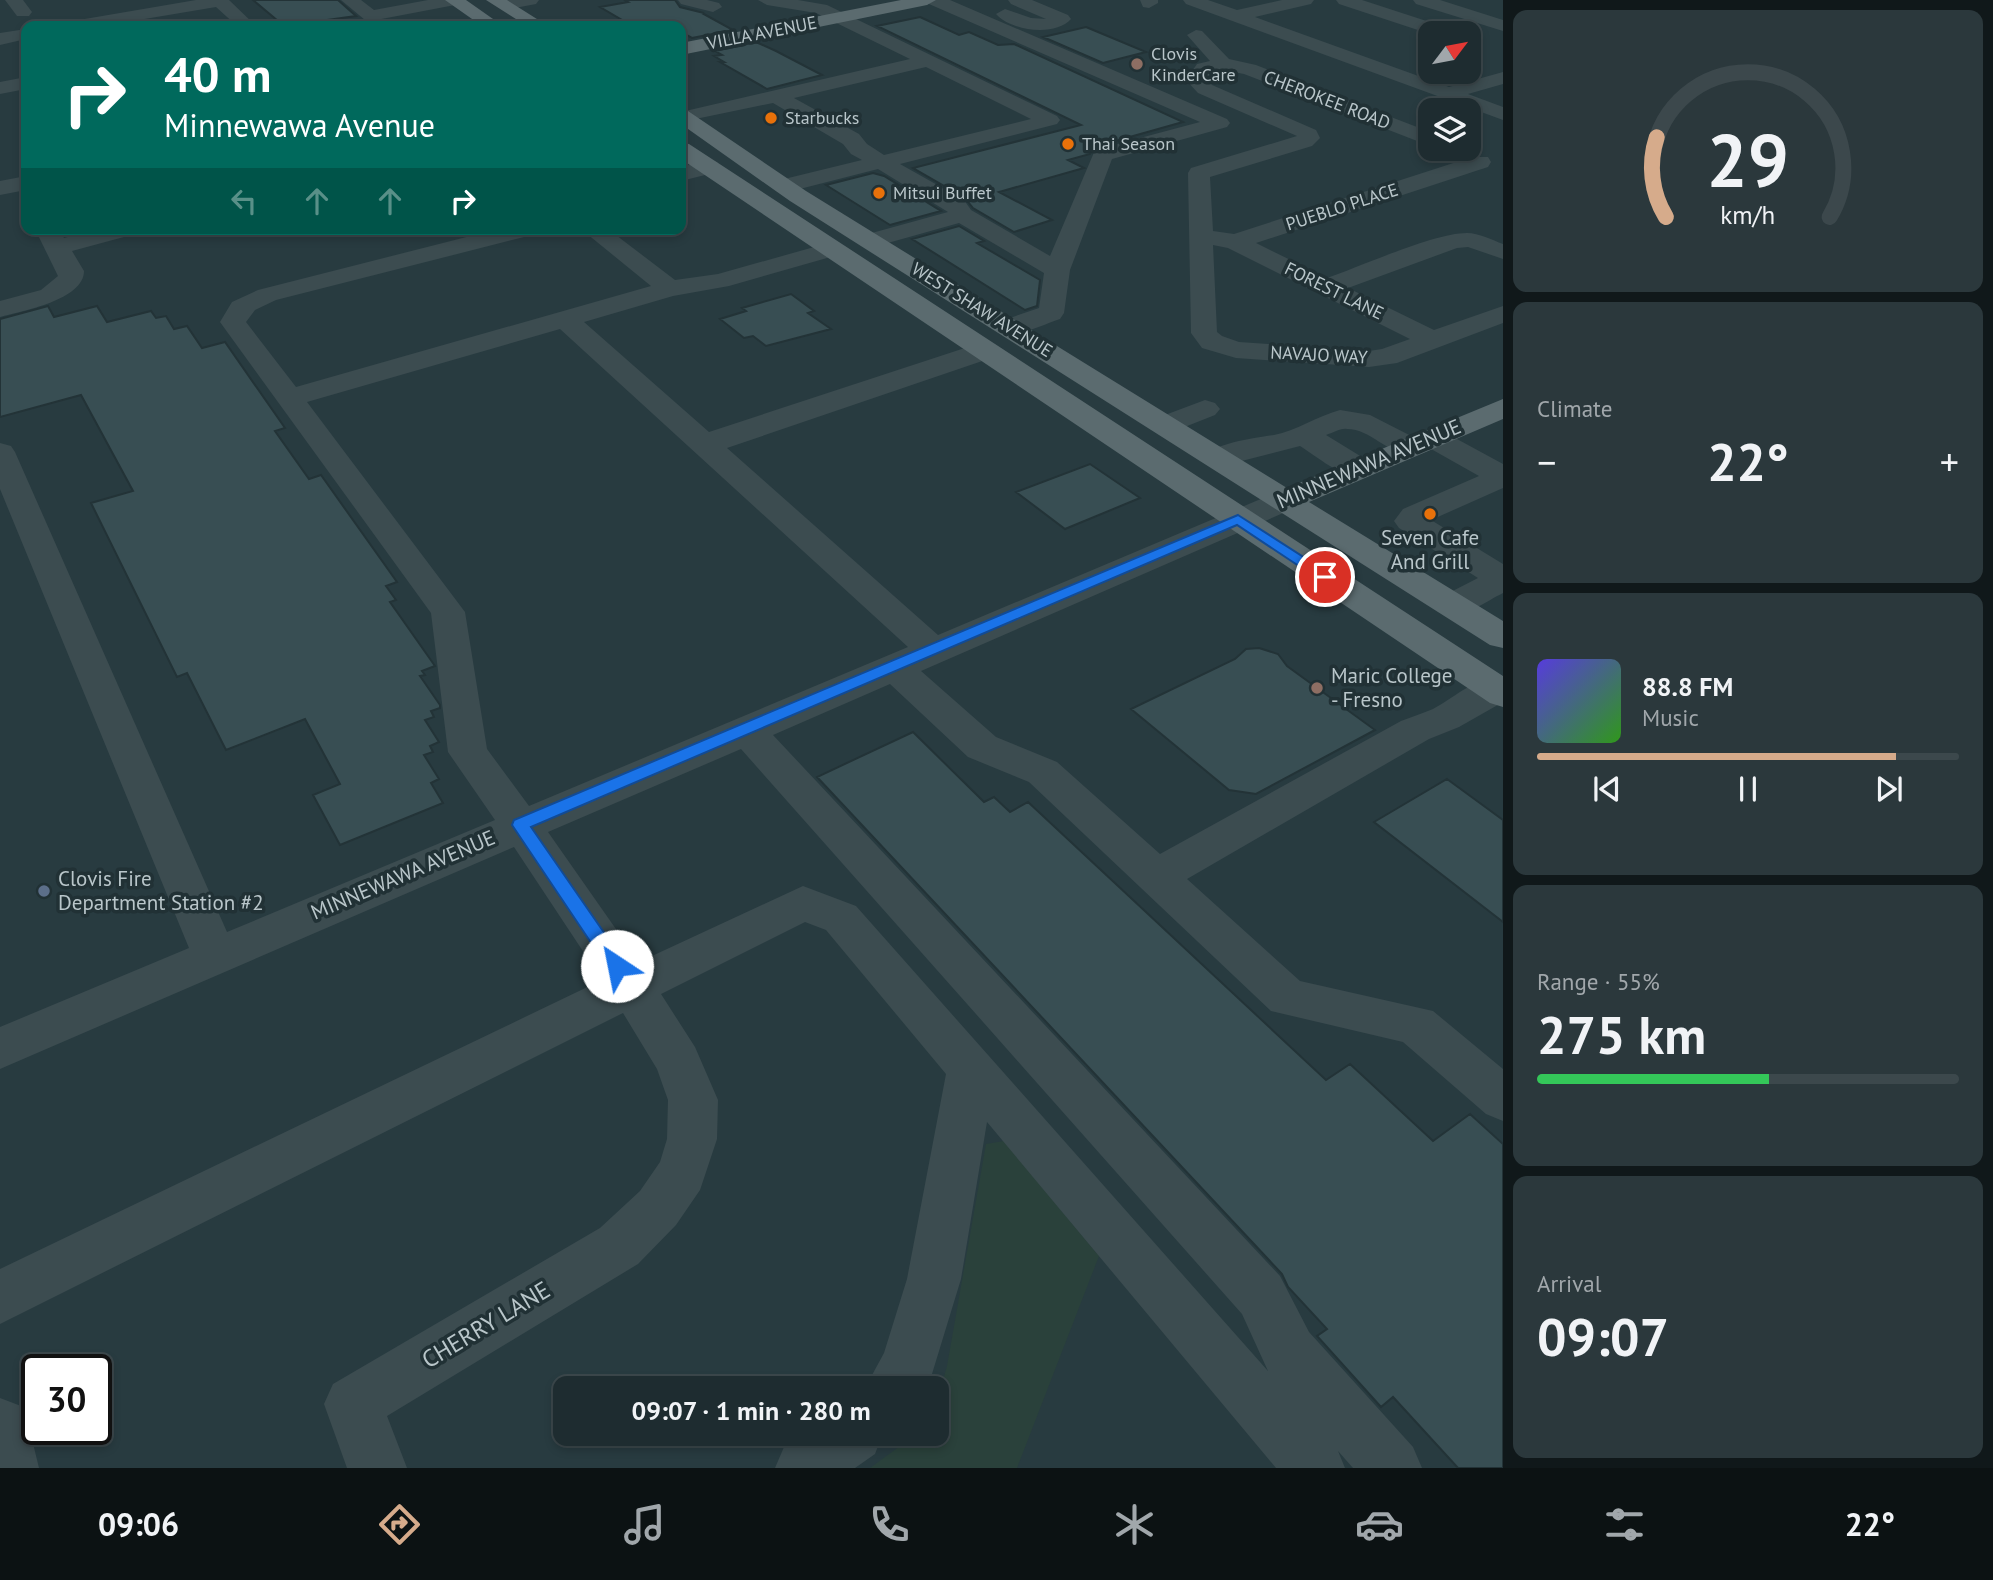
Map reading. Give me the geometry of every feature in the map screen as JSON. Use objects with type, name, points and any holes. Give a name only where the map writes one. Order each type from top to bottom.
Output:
[{"type":"main road","points":[[454,0],[486,21]]},
{"type":"main road","name":"VILLA AVENUE","points":[[686,48],[927,0]]},
{"type":"main road","points":[[500,2],[531,21]]},
{"type":"main road","name":"WEST SHAW AVENUE","points":[[686,119],[784,187],[1503,637]]},
{"type":"main road","name":"WEST SHAW AVENUE","points":[[686,152],[1499,692]]},
{"type":"main road","points":[[709,167],[737,171],[819,225],[846,225]]},
{"type":"main road","points":[[826,244],[841,240],[849,243],[971,319],[1010,327]]},
{"type":"main road","name":"MINNEWAWA AVENUE","points":[[1286,500],[1503,408]]},
{"type":"street","points":[[350,0],[371,16],[454,0]]},
{"type":"street","points":[[500,2],[530,0]]},
{"type":"street","points":[[687,0],[713,7]]},
{"type":"street","points":[[767,0],[807,5],[838,18],[1050,120],[784,187]]},
{"type":"street","points":[[815,0],[824,0]]},
{"type":"street","points":[[935,0],[1220,123],[1103,155],[1057,270],[1051,313],[1010,327]]},
{"type":"street","points":[[973,0],[1031,25],[1062,19],[1017,0]]},
{"type":"street","points":[[1192,0],[1503,114]]},
{"type":"street","points":[[1235,16],[1305,0]]},
{"type":"street","points":[[1422,0],[1503,26]]},
{"type":"street","points":[[102,21],[220,1],[242,21]]},
{"type":"street","points":[[1346,8],[1374,10],[1418,24]]},
{"type":"street","points":[[1479,18],[1503,12]]},
{"type":"street","points":[[1280,33],[1307,27]]},
{"type":"street","points":[[0,38],[21,35]]},
{"type":"street","points":[[1196,35],[1223,64]]},
{"type":"street","points":[[1361,62],[1395,53]]},
{"type":"street","points":[[686,115],[928,61]]},
{"type":"street","points":[[1203,236],[1199,173],[1309,138],[1309,134],[1198,85],[1196,80],[1204,68],[1223,64]]},
{"type":"street","name":"CHEROKEE ROAD","points":[[1223,64],[1249,69],[1418,136]]},
{"type":"street","points":[[1447,94],[1503,78]]},
{"type":"street","points":[[0,88],[21,84]]},
{"type":"street","points":[[776,96],[851,139],[859,149],[956,205],[962,215],[1057,270]]},
{"type":"street","name":"PUEBLO PLACE","points":[[1481,139],[1503,123]]},
{"type":"street","points":[[1481,155],[1503,171]]},
{"type":"street","name":"PUEBLO PLACE","points":[[1203,236],[1235,242],[1435,161]]},
{"type":"street","points":[[686,173],[709,167]]},
{"type":"street","points":[[870,241],[962,215]]},
{"type":"street","points":[[0,309],[38,300],[65,285],[71,278],[71,271],[52,238],[77,235]]},
{"type":"street","name":"CHERRY LANE","points":[[377,1468],[353,1404],[619,1246],[658,1208],[682,1173],[692,1139],[693,1100],[656,1024],[468,752],[448,612],[233,322],[235,315],[246,304],[275,292],[504,235]]},
{"type":"street","points":[[601,235],[670,289]]},
{"type":"street","name":"NAVAJO WAY","points":[[1203,236],[1204,333],[1212,342],[1236,350],[1353,360],[1387,357],[1503,314]]},
{"type":"street","points":[[1326,287],[1454,242],[1470,240],[1503,252]]},
{"type":"street","name":"FOREST LANE","points":[[1235,242],[1433,340]]},
{"type":"street","points":[[288,398],[670,289],[720,281],[826,244]]},
{"type":"street","points":[[565,319],[932,649]]},
{"type":"street","points":[[709,449],[719,439],[984,351]]},
{"type":"street","points":[[1167,425],[1205,409]]},
{"type":"street","points":[[1218,458],[1304,435],[1340,419],[1360,421],[1422,442],[1503,477]]},
{"type":"street","points":[[1304,435],[1359,469]]},
{"type":"street","points":[[0,452],[215,956]]},
{"type":"street","points":[[1500,585],[1410,521],[1414,516],[1503,477]]},
{"type":"street","name":"MINNEWAWA AVENUE","points":[[0,1049],[1286,500]]},
{"type":"street","points":[[1453,605],[1500,585]]},
{"type":"street","points":[[893,666],[982,747],[1043,772],[1287,997],[1416,1025],[1503,1099]]},
{"type":"street","points":[[1156,876],[1415,730],[1447,718],[1499,692]]},
{"type":"street","points":[[745,729],[1261,1295],[1289,1352],[1392,1468]]},
{"type":"street","points":[[0,1297],[803,903],[841,918],[1315,1468]]},
{"type":"street","points":[[902,1376],[908,1367],[934,1279],[971,1070]]},
{"type":"street","points":[[805,1468],[836,1446]]},
{"type":"green space","points":[[1004,1141],[1099,1256],[1017,1468],[870,1468],[900,1446],[949,1446],[949,1376],[944,1376],[986,1144]]},
{"type":"building","points":[[253,0],[338,0],[356,16],[320,21],[278,21]]},
{"type":"building","points":[[624,0],[675,0],[680,7],[704,13],[733,30],[692,38],[686,35],[686,21],[624,21],[600,7],[628,2]]},
{"type":"building","points":[[920,17],[959,35],[969,32],[998,45],[1014,44],[1183,122],[1094,147],[1090,154],[1068,160],[1084,168],[999,192],[1052,220],[1014,232],[973,208],[965,198],[913,168],[1081,125],[877,26]]},
{"type":"building","points":[[1086,27],[1146,52],[1103,63],[1043,37]]},
{"type":"building","points":[[756,42],[822,75],[767,89],[714,56],[722,55],[715,51]]},
{"type":"building","name":"Mitsui Buffet","points":[[873,173],[884,176],[941,211],[890,225],[826,185]]},
{"type":"building","points":[[959,226],[984,241],[977,243],[1040,280],[1037,306],[1025,310],[912,239]]},
{"type":"building","points":[[791,294],[814,311],[808,313],[831,329],[766,346],[753,336],[744,338],[720,319],[746,311],[742,308]]},
{"type":"building","points":[[48,306],[54,317],[97,306],[107,322],[151,311],[156,318],[166,316],[174,329],[187,326],[202,348],[225,342],[285,428],[275,431],[309,479],[321,475],[397,582],[386,586],[396,600],[390,602],[435,666],[422,671],[425,675],[420,676],[440,705],[440,708],[431,711],[434,717],[425,720],[439,742],[430,746],[433,752],[424,755],[439,779],[431,783],[443,803],[340,845],[313,795],[340,784],[305,719],[226,750],[187,673],[177,677],[91,503],[133,491],[81,395],[0,417],[0,319]]},
{"type":"building","points":[[1090,464],[1140,498],[1065,529],[1016,492]]},
{"type":"building","points":[[1259,648],[1278,654],[1287,666],[1375,730],[1256,794],[1229,790],[1131,709],[1235,659],[1246,649]]},
{"type":"building","points":[[913,732],[984,802],[994,797],[1010,812],[1028,802],[1326,1080],[1350,1064],[1433,1141],[1470,1114],[1503,1144],[1503,1468],[1458,1468],[1393,1397],[1381,1407],[1317,1336],[1327,1329],[1288,1287],[1282,1274],[817,777]]},
{"type":"building","points":[[1447,779],[1503,820],[1503,922],[1374,822]]},
{"type":"place","name":"Clovis KinderCare","points":[[1137,64]]},
{"type":"place","name":"Starbucks","points":[[771,118]]},
{"type":"place","name":"Thai Season","points":[[1068,144]]},
{"type":"place","name":"Mitsui Buffet","points":[[879,193]]},
{"type":"place","name":"Seven Cafe And Grill","points":[[1430,514]]},
{"type":"place","name":"Maric College - Fresno","points":[[1317,688]]},
{"type":"place","name":"Clovis Fire Department Station #2","points":[[44,891]]},
{"type":"route","points":[[617,966],[520,825],[1238,519],[1325,577]]}]
